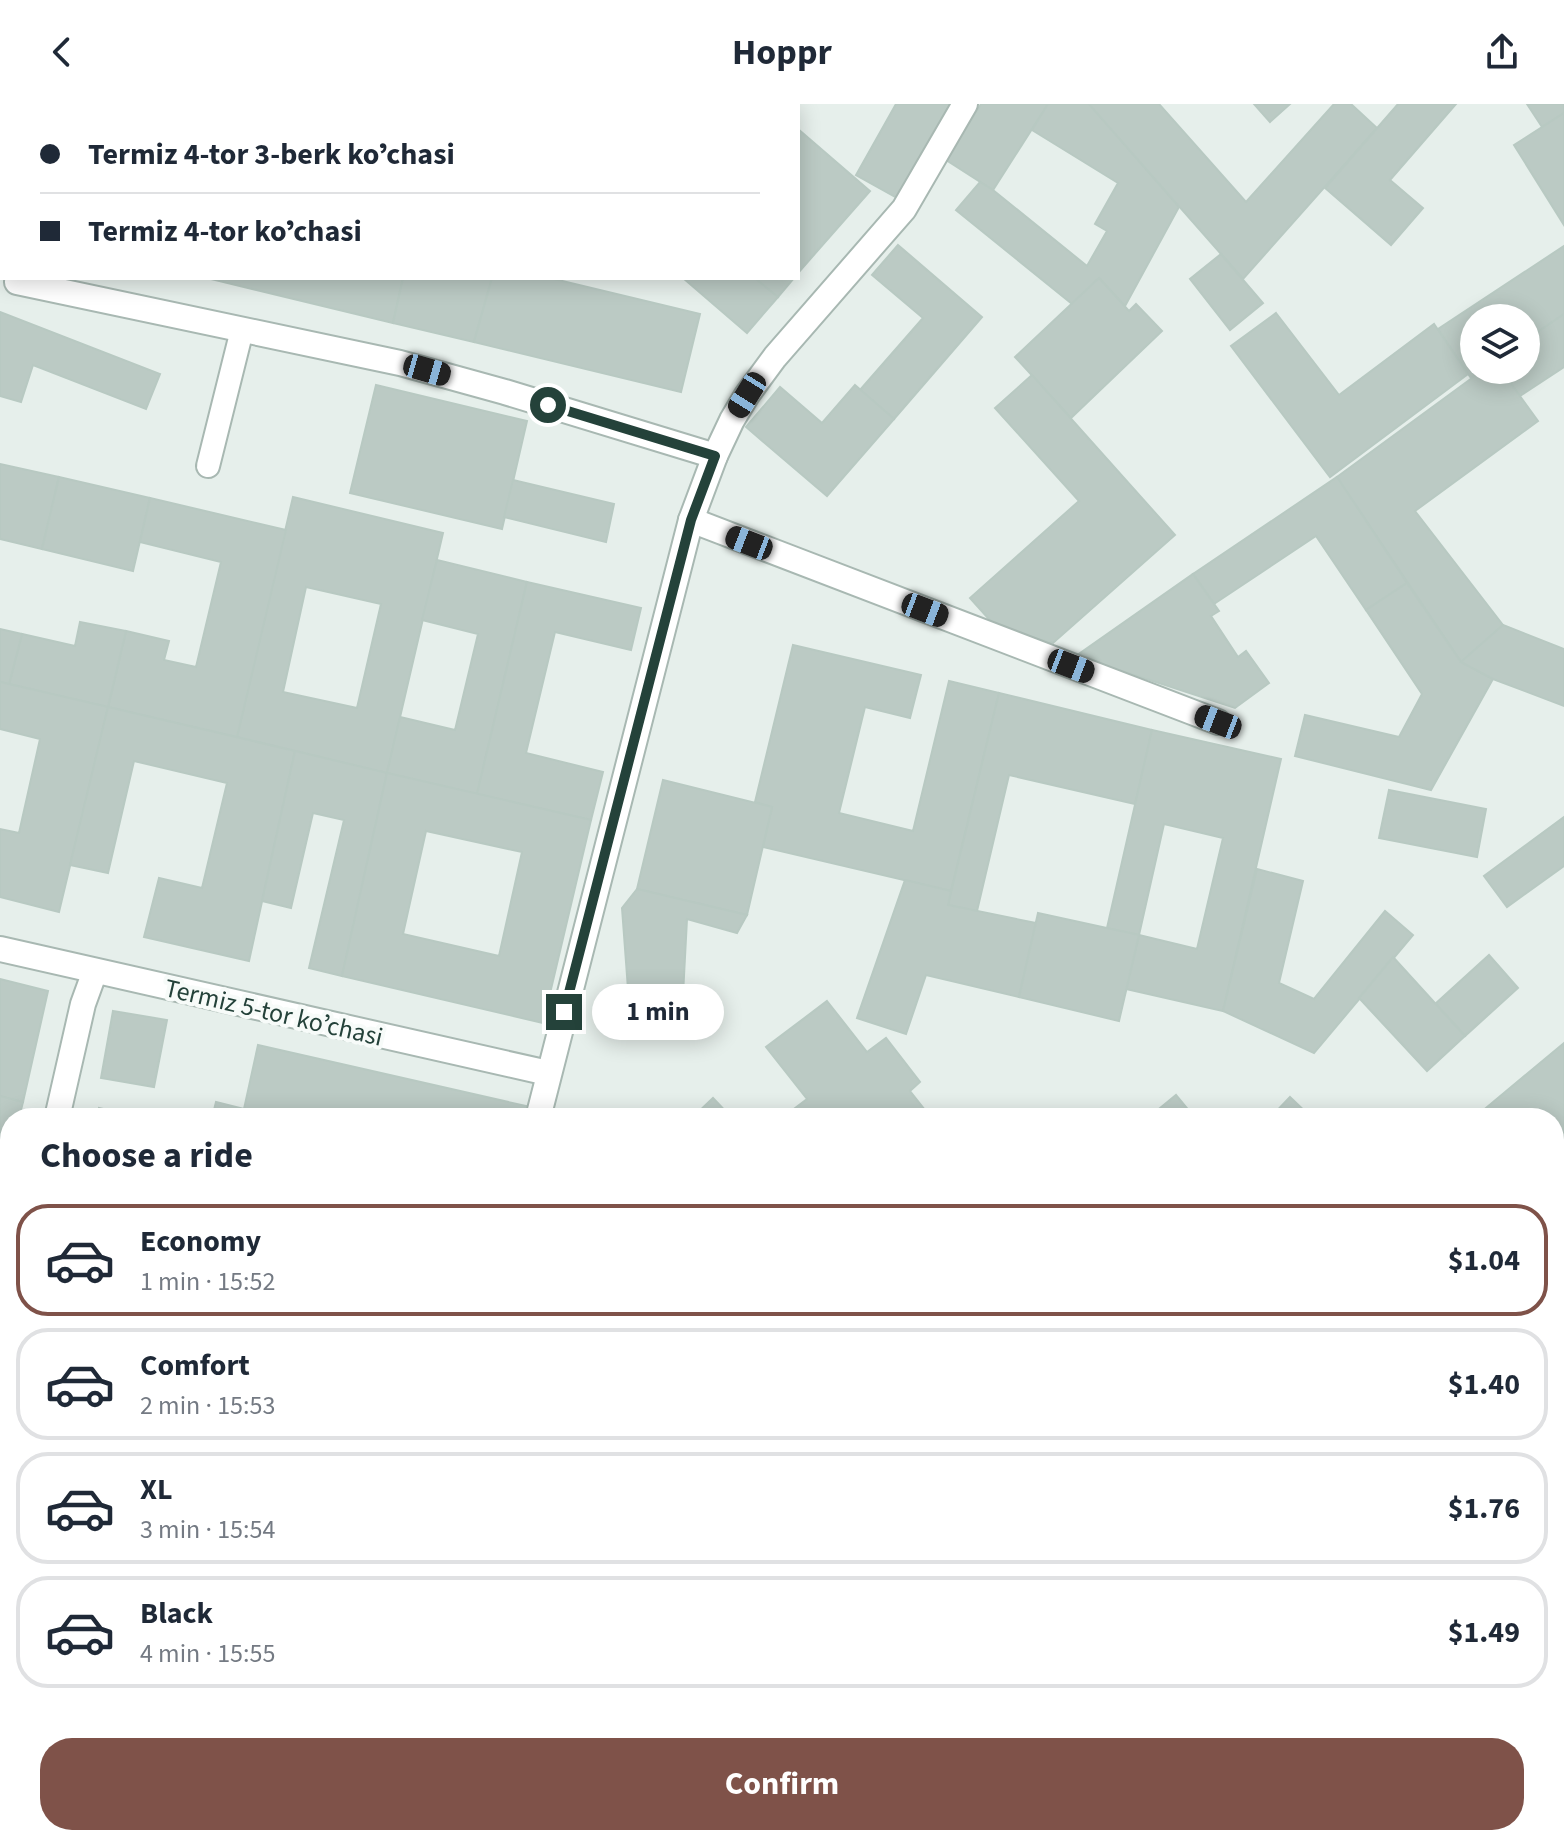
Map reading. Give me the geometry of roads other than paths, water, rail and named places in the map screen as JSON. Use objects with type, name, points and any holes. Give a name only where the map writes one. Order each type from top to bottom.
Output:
[{"type":"street","points":[[540,1108],[691,520],[715,456],[747,395],[775,357],[904,209],[965,104]]},
{"type":"street","points":[[17,282],[400,363],[715,456]]},
{"type":"street","points":[[691,520],[1218,722]]},
{"type":"street","name":"Termiz 5-tor koʼchasi","points":[[0,949],[548,1073]]},
{"type":"street","points":[[59,1108],[83,1004],[95,971]]},
{"type":"lane","points":[[208,466],[242,330]]}]
